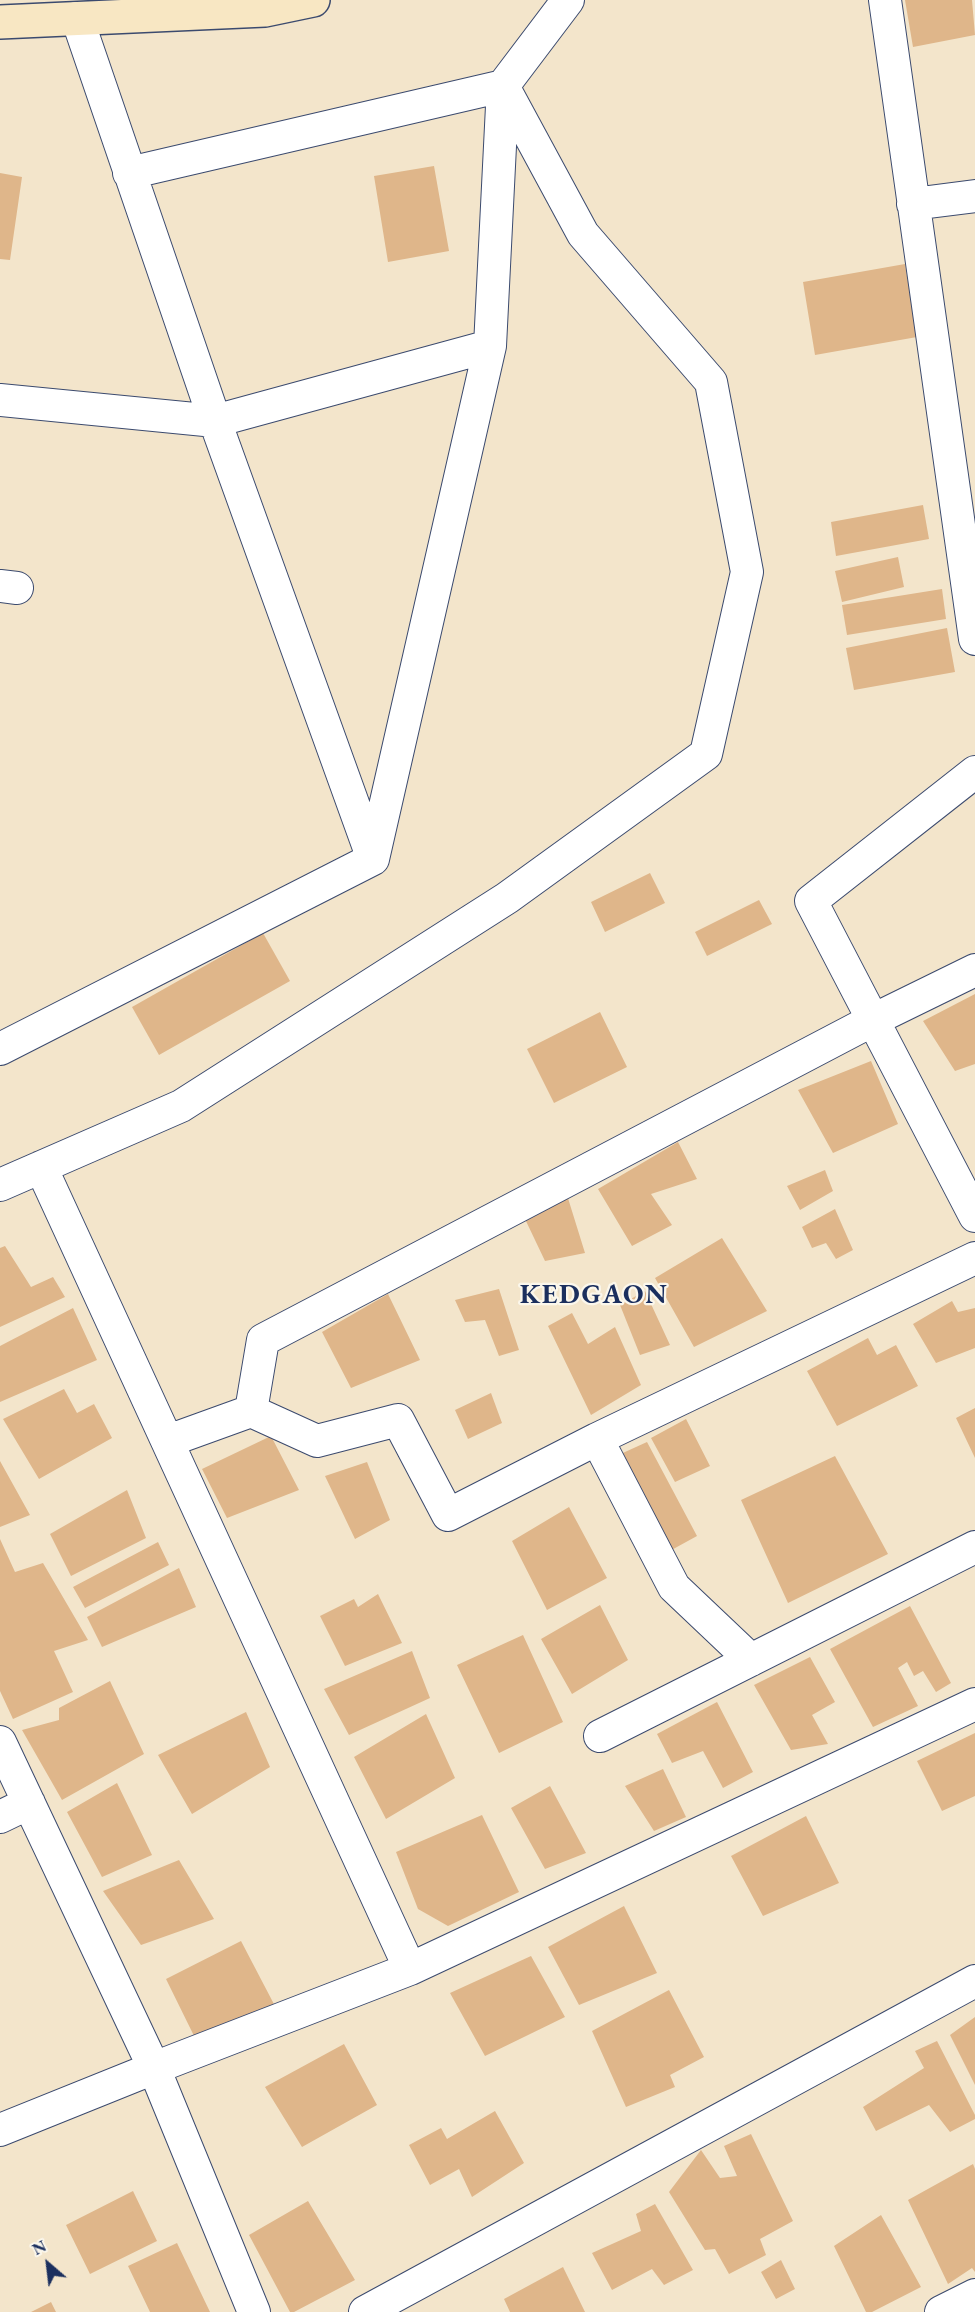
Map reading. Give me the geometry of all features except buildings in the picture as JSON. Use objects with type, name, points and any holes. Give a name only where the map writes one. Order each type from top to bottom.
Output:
[{"type":"main road","points":[[0,22],[265,10],[313,0]]},
{"type":"street","points":[[373,859],[490,346],[503,86],[568,0]]},
{"type":"street","points":[[885,0],[975,639]]},
{"type":"street","points":[[77,18],[216,421],[373,859]]},
{"type":"street","points":[[129,173],[503,86]]},
{"type":"street","points":[[0,1185],[181,1106],[507,898],[706,754],[747,572],[711,382],[583,234],[503,86]]},
{"type":"street","points":[[913,204],[975,196]]},
{"type":"street","points":[[0,400],[216,421],[490,346]]},
{"type":"street","points":[[975,772],[811,901],[975,1216]]},
{"type":"street","points":[[0,1049],[373,859]]},
{"type":"street","points":[[251,1411],[263,1340],[873,1020],[975,970]]},
{"type":"street","points":[[41,1167],[410,1969]]},
{"type":"street","points":[[168,1442],[251,1411],[317,1441],[398,1420],[448,1515],[597,1439],[975,1258]]},
{"type":"street","points":[[597,1439],[674,1587],[751,1660]]},
{"type":"street","points":[[600,1736],[975,1547]]},
{"type":"street","points":[[0,2130],[410,1969],[975,1704]]},
{"type":"street","points":[[0,1742],[154,2068],[254,2312]]},
{"type":"street","points":[[0,1817],[29,1803]]},
{"type":"street","points":[[364,2312],[975,1981]]},
{"type":"street","points":[[941,2312],[975,2295]]},
{"type":"district","name":"KEDGAON","points":[[594,1296]]}]
